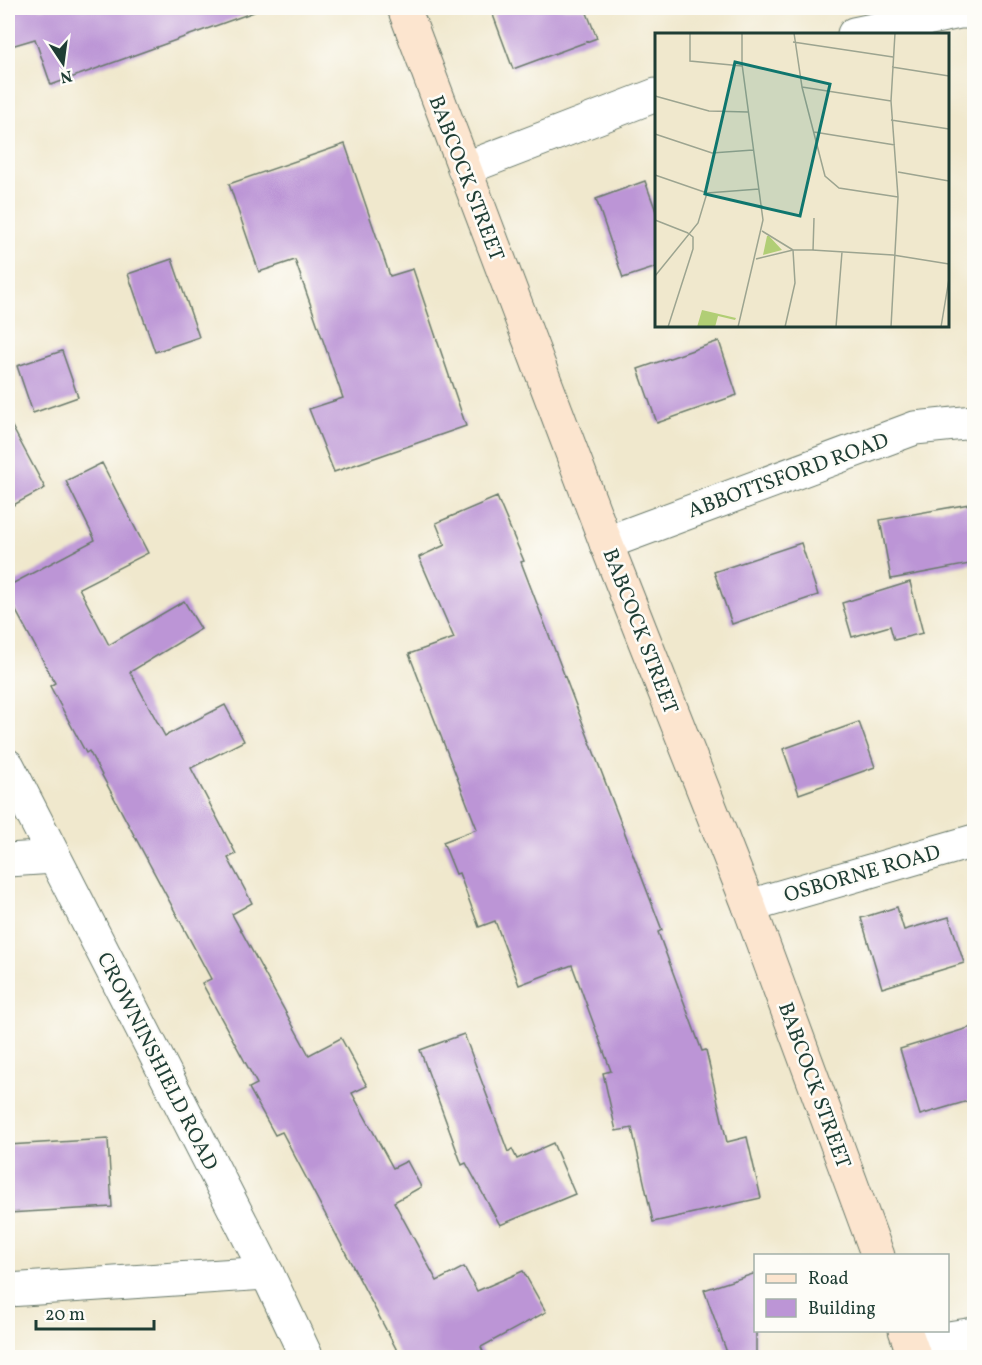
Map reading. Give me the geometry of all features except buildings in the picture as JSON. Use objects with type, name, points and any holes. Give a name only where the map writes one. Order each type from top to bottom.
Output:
[{"type":"street","name":"BABCOCK STREET","points":[[404,8],[606,543],[749,906],[877,1254]]},
{"type":"street","points":[[859,33],[964,10]]},
{"type":"street","points":[[464,169],[655,96]]},
{"type":"street","name":"ABBOTTSFORD ROAD","points":[[606,543],[915,428],[975,422]]},
{"type":"street","name":"CROWNINSHIELD ROAD","points":[[8,766],[267,1273],[307,1358]]},
{"type":"street","name":"OSBORNE ROAD","points":[[749,906],[975,841]]},
{"type":"street","points":[[8,861],[54,857]]},
{"type":"street","points":[[8,1290],[267,1273]]},
{"type":"street","points":[[910,1344],[975,1334]]}]
